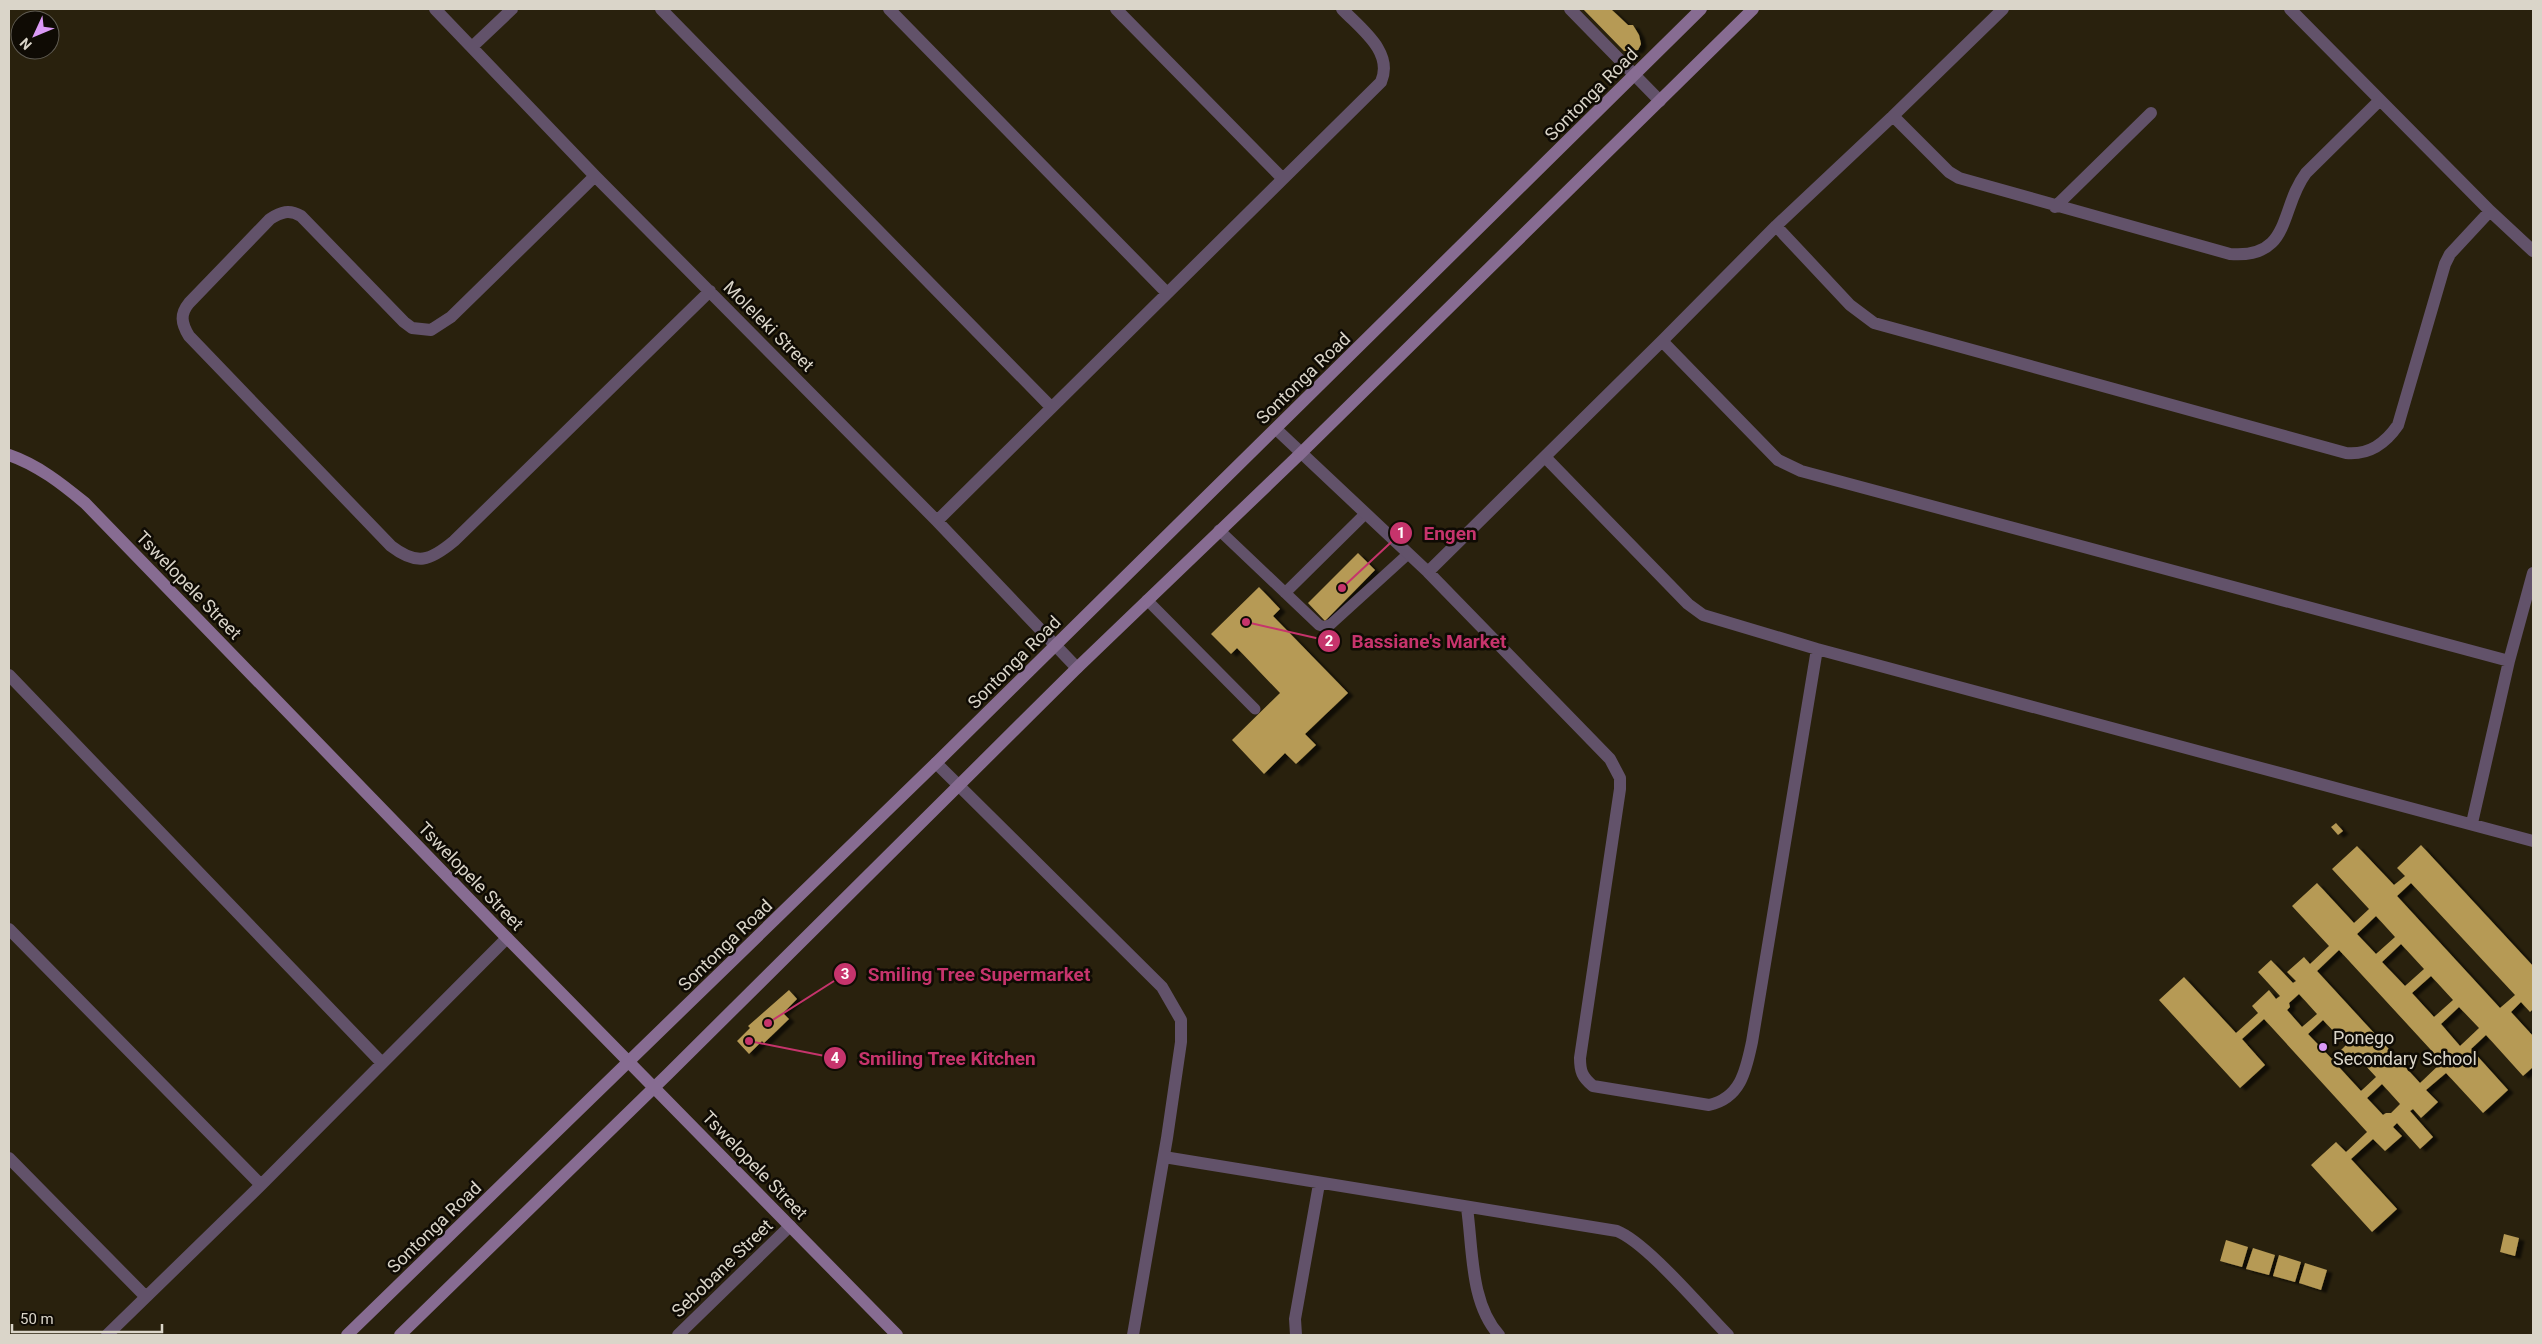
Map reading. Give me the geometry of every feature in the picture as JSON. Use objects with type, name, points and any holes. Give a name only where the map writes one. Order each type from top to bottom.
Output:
[{"type":"main road","name":"Sontonga Road","points":[[347,1335],[1056,646],[1701,9]]},
{"type":"main road","points":[[400,1335],[959,787],[1077,668],[1301,453],[1753,9]]},
{"type":"main road","name":"Tswelopele Street","points":[[9,455],[48,475],[85,503],[507,938],[897,1335]]},
{"type":"street","name":"Moleleki Street","points":[[435,9],[473,46],[595,176],[937,521],[1077,668]]},
{"type":"street","points":[[473,46],[512,9]]},
{"type":"street","points":[[661,9],[1050,407]]},
{"type":"street","points":[[889,9],[1167,293]]},
{"type":"street","points":[[1116,9],[1284,179]]},
{"type":"street","points":[[937,521],[1050,407],[1372,92],[1384,74],[1384,62],[1380,50],[1342,9]]},
{"type":"street","points":[[1570,9],[1660,101]]},
{"type":"street","points":[[1428,572],[1776,226],[2003,9]]},
{"type":"street","points":[[2290,9],[2490,211],[2533,250]]},
{"type":"street","points":[[1893,116],[1954,176],[2055,207],[2230,254],[2244,256],[2258,253],[2279,236],[2285,225],[2300,181],[2380,100]]},
{"type":"street","points":[[2055,207],[2150,113]]},
{"type":"street","points":[[595,176],[451,317],[431,330],[412,328],[396,316],[310,225],[293,212],[278,214],[256,233],[186,307],[182,318],[183,324],[189,336],[391,546],[403,555],[414,559],[426,559],[436,555],[454,541],[710,291]]},
{"type":"street","points":[[1776,226],[1850,304],[1874,323],[2337,450],[2358,454],[2381,444],[2398,425],[2445,264],[2450,254],[2490,211]]},
{"type":"street","points":[[1662,341],[1778,460],[1801,472],[2509,661]]},
{"type":"street","points":[[1276,429],[1428,572],[1610,758],[1617,769],[1620,789],[1580,1069],[1584,1079],[1593,1086],[1709,1105],[1721,1103],[1731,1096],[1742,1079],[1752,1042],[1817,649]]},
{"type":"street","points":[[1545,457],[1688,604],[1702,615],[1817,649],[2472,823],[2533,841]]},
{"type":"street","points":[[2472,823],[2509,661],[2533,573]]},
{"type":"street","points":[[9,675],[382,1063]]},
{"type":"street","points":[[936,763],[1152,977],[1176,1008],[1180,1020],[1181,1042],[1164,1157],[1133,1335]]},
{"type":"street","points":[[9,929],[261,1186]]},
{"type":"street","points":[[107,1335],[261,1186],[507,938]]},
{"type":"street","points":[[1164,1157],[1319,1184],[1605,1229],[1625,1235],[1643,1249],[1728,1335]]},
{"type":"street","points":[[9,1158],[146,1298]]},
{"type":"street","points":[[1296,1335],[1295,1319],[1319,1184]]},
{"type":"street","points":[[1467,1208],[1478,1296],[1486,1317],[1500,1335]]},
{"type":"street","name":"Sebobane Street","points":[[678,1335],[790,1226]]},
{"type":"lane","points":[[1286,593],[1365,514]]},
{"type":"lane","points":[[1219,530],[1318,624],[1327,627],[1408,554]]},
{"type":"lane","points":[[1147,600],[1255,709]]},
{"type":"building","points":[[1583,9],[1611,9],[1628,25],[1633,25],[1639,35],[1641,44],[1638,50],[1624,51]]},
{"type":"building","points":[[1358,553],[1375,570],[1325,621],[1308,603]]},
{"type":"building","points":[[1259,587],[1280,609],[1273,616],[1348,693],[1305,734],[1316,745],[1296,764],[1285,753],[1264,774],[1232,740],[1280,693],[1237,648],[1231,654],[1211,634]]},
{"type":"building","points":[[2336,823],[2343,831],[2338,835],[2331,827]]},
{"type":"building","points":[[2421,845],[2533,966],[2533,1009],[2530,1012],[2521,1002],[2511,1012],[2533,1036],[2533,1067],[2523,1076],[2486,1035],[2471,1049],[2508,1090],[2483,1113],[2446,1073],[2426,1090],[2438,1102],[2421,1118],[2413,1109],[2410,1111],[2433,1137],[2420,1149],[2397,1123],[2393,1127],[2402,1136],[2385,1151],[2373,1139],[2351,1159],[2397,1209],[2372,1232],[2311,1165],[2336,1142],[2346,1152],[2367,1132],[2264,1019],[2242,1039],[2265,1065],[2240,1088],[2159,1000],[2184,977],[2236,1033],[2258,1013],[2252,1006],[2269,990],[2276,999],[2280,996],[2258,972],[2271,960],[2293,983],[2296,981],[2287,972],[2304,957],[2310,964],[2329,946],[2292,906],[2317,883],[2354,923],[2369,909],[2332,869],[2357,846],[2394,885],[2405,876],[2397,868]],"holes":[[[2411,883],[2515,995],[2500,1008],[2397,896]],[[2376,916],[2395,937],[2376,954],[2357,934]],[[2401,944],[2424,969],[2405,986],[2382,962]],[[2339,950],[2442,1062],[2420,1083],[2317,971]],[[2431,976],[2453,1000],[2434,1017],[2412,993]],[[2299,994],[2317,1014],[2302,1027],[2287,1010],[2290,1007],[2289,1003]],[[2459,1007],[2479,1028],[2460,1046],[2441,1024]],[[2323,1020],[2346,1045],[2332,1059],[2308,1034]],[[2353,1052],[2376,1077],[2361,1091],[2338,1066]],[[2382,1084],[2400,1104],[2391,1113],[2383,1115],[2367,1098]]]},
{"type":"building","points":[[789,990],[797,999],[783,1013],[789,1019],[764,1043],[762,1041],[749,1054],[737,1041],[750,1028],[748,1026]]},
{"type":"building","points":[[2504,1234],[2519,1238],[2515,1256],[2500,1252]]},
{"type":"building","points":[[2226,1240],[2248,1247],[2242,1267],[2220,1261]]},
{"type":"building","points":[[2253,1248],[2275,1255],[2269,1275],[2246,1269]]},
{"type":"building","points":[[2279,1255],[2301,1262],[2295,1282],[2273,1276]]},
{"type":"building","points":[[2305,1263],[2327,1270],[2321,1290],[2299,1283]]},
{"type":"place","name":"Engen","points":[[1342,588]]},
{"type":"place","name":"Bassiane's Market","points":[[1246,622]]},
{"type":"place","name":"Smiling Tree Supermarket","points":[[768,1023]]},
{"type":"place","name":"Smiling Tree Kitchen","points":[[749,1041]]},
{"type":"place","name":"Ponego Secondary School","points":[[2323,1047]]}]
